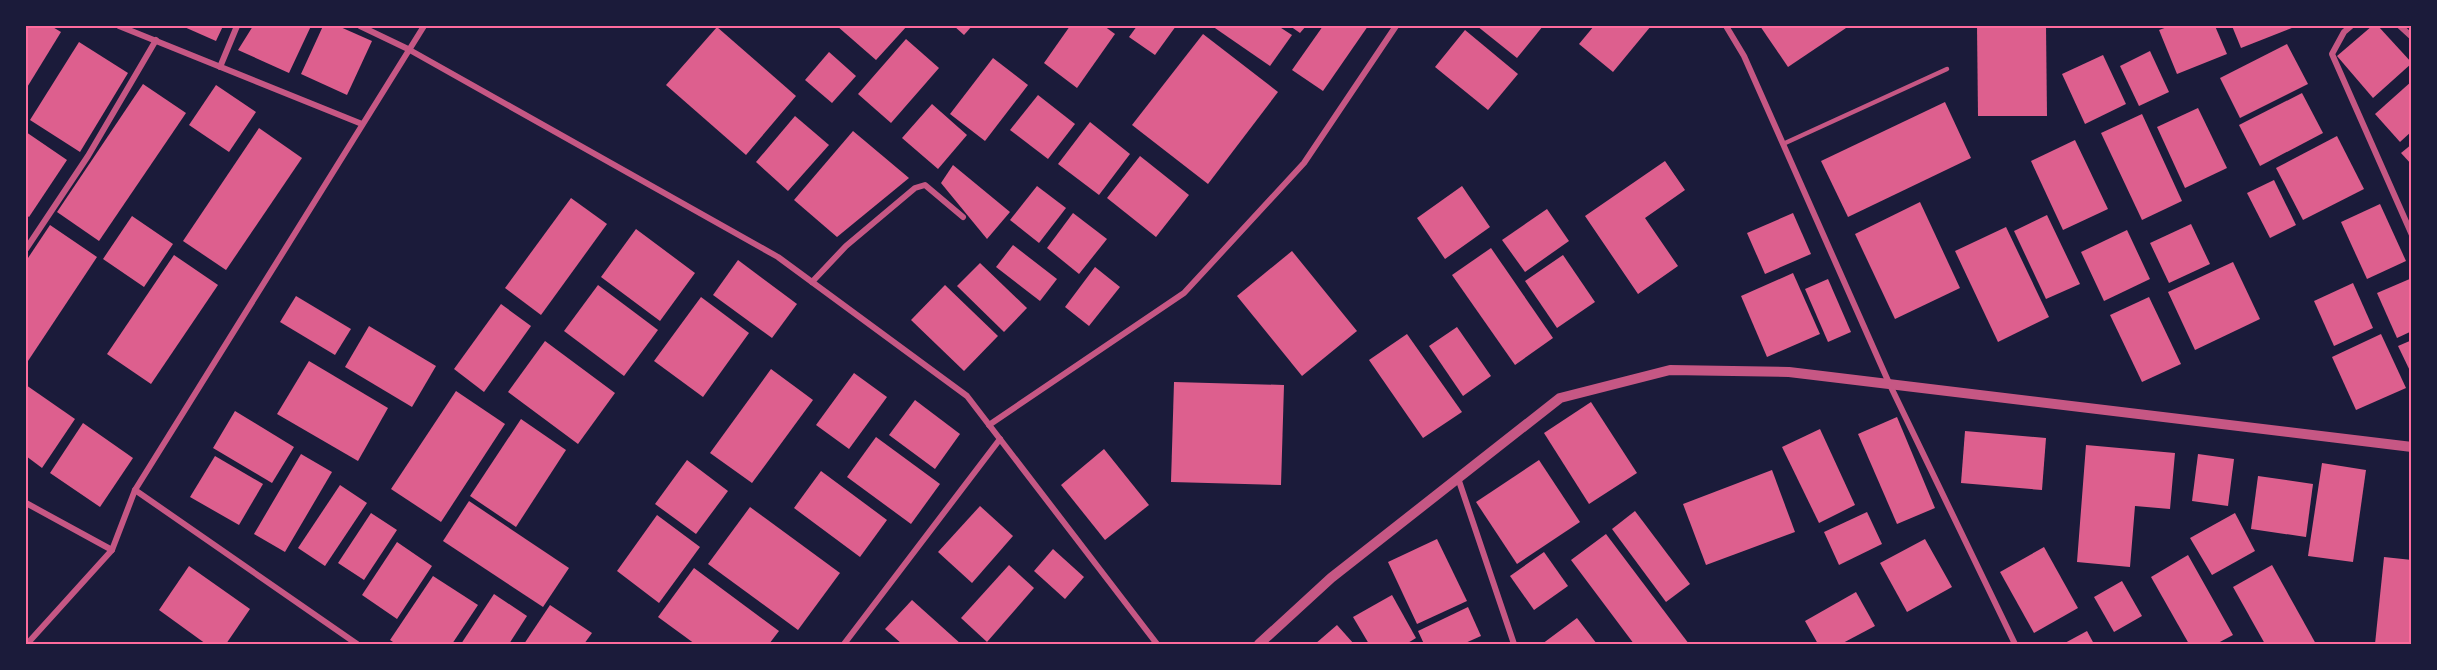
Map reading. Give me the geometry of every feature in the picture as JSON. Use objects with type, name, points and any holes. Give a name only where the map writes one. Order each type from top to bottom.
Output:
[{"type":"street","points":[[120,26],[362,124]]},
{"type":"street","points":[[220,67],[237,26]]},
{"type":"street","points":[[360,26],[408,49],[778,257],[967,396],[1157,645]]},
{"type":"street","points":[[27,645],[112,550],[135,490],[424,26]]},
{"type":"street","points":[[989,425],[1184,293],[1304,163],[1396,26]]},
{"type":"street","points":[[1726,26],[1744,56],[1889,383],[2015,645]]},
{"type":"street","points":[[2351,26],[2344,32],[2332,54],[2412,235]]},
{"type":"street","points":[[2400,26],[2412,37]]},
{"type":"street","points":[[26,249],[88,156],[156,40]]},
{"type":"street","points":[[812,282],[846,246],[915,188],[925,185],[963,217]]},
{"type":"street","points":[[1259,645],[1331,578],[1560,398],[1670,370],[1789,372],[2412,447]]},
{"type":"street","points":[[844,645],[1000,439]]},
{"type":"street","points":[[1458,478],[1514,645]]},
{"type":"street","points":[[135,490],[357,645]]},
{"type":"street","points":[[26,503],[112,550]]},
{"type":"lane","points":[[1783,144],[1947,69]]},
{"type":"building","points":[[26,26],[51,26],[61,32],[26,89]]},
{"type":"building","points":[[182,26],[223,26],[216,41]]},
{"type":"building","points":[[253,26],[311,26],[289,73],[238,50]]},
{"type":"building","points":[[323,26],[338,26],[372,41],[347,95],[301,74]]},
{"type":"building","points":[[837,26],[907,26],[876,60]]},
{"type":"building","points":[[954,26],[972,26],[964,35]]},
{"type":"building","points":[[1070,26],[1104,26],[1115,34],[1077,88],[1044,63]]},
{"type":"building","points":[[1137,26],[1176,26],[1155,55],[1129,37]]},
{"type":"building","points":[[1212,26],[1278,26],[1292,35],[1270,66]]},
{"type":"building","points":[[1290,26],[1306,26],[1300,33]]},
{"type":"building","points":[[1323,26],[1368,26],[1323,91],[1292,70]]},
{"type":"building","points":[[1477,26],[1543,26],[1517,58]]},
{"type":"building","points":[[1594,26],[1651,26],[1613,72],[1579,44]]},
{"type":"building","points":[[1760,26],[1849,26],[1788,67]]},
{"type":"building","points":[[1977,26],[2046,26],[2047,116],[1978,116]]},
{"type":"building","points":[[2170,26],[2215,26],[2227,54],[2177,74],[2159,30]]},
{"type":"building","points":[[2232,26],[2297,26],[2241,48]]},
{"type":"building","points":[[2372,26],[2378,26],[2412,63],[2373,98],[2337,56]]},
{"type":"building","points":[[717,27],[796,96],[746,155],[666,85]]},
{"type":"building","points":[[1465,30],[1518,74],[1488,110],[1435,67]]},
{"type":"building","points":[[1203,34],[1278,92],[1208,184],[1132,125]]},
{"type":"building","points":[[906,39],[939,68],[891,123],[858,94]]},
{"type":"building","points":[[79,42],[128,73],[80,152],[30,120]]},
{"type":"building","points":[[2287,44],[2308,84],[2240,118],[2220,78]]},
{"type":"building","points":[[2150,51],[2169,92],[2139,106],[2120,66]]},
{"type":"building","points":[[829,52],[856,76],[832,103],[805,80]]},
{"type":"building","points":[[2103,55],[2126,104],[2085,124],[2062,74]]},
{"type":"building","points":[[993,58],[1028,85],[985,141],[950,114]]},
{"type":"building","points":[[2412,81],[2412,131],[2400,142],[2375,114]]},
{"type":"building","points":[[143,84],[186,113],[99,241],[57,212]]},
{"type":"building","points":[[216,85],[256,112],[229,152],[189,125]]},
{"type":"building","points":[[2302,93],[2323,133],[2260,166],[2239,125]]},
{"type":"building","points":[[1038,95],[1075,124],[1048,159],[1010,130]]},
{"type":"building","points":[[1945,102],[1971,158],[1848,217],[1821,161]]},
{"type":"building","points":[[932,104],[967,135],[938,169],[902,138]]},
{"type":"building","points":[[2198,108],[2227,168],[2185,188],[2157,127]]},
{"type":"building","points":[[2142,114],[2182,201],[2142,220],[2101,133]]},
{"type":"building","points":[[795,116],[829,145],[788,191],[756,162]]},
{"type":"building","points":[[1090,122],[1130,154],[1099,195],[1058,164]]},
{"type":"building","points":[[259,128],[302,158],[226,270],[183,241]]},
{"type":"building","points":[[853,131],[909,178],[837,237],[794,200]]},
{"type":"building","points":[[26,132],[67,160],[29,217],[26,215]]},
{"type":"building","points":[[2337,136],[2364,189],[2303,220],[2276,168]]},
{"type":"building","points":[[2075,140],[2108,209],[2063,230],[2031,161]]},
{"type":"building","points":[[2412,144],[2412,165],[2401,153]]},
{"type":"building","points":[[1140,156],[1189,195],[1156,237],[1107,198]]},
{"type":"building","points":[[1665,161],[1685,190],[1645,218],[1678,266],[1638,294],[1585,216]]},
{"type":"building","points":[[953,165],[1010,212],[987,239],[941,183]]},
{"type":"building","points":[[2274,180],[2296,225],[2270,238],[2247,193]]},
{"type":"building","points":[[1037,186],[1066,208],[1039,243],[1010,220]]},
{"type":"building","points":[[1462,186],[1490,227],[1445,259],[1417,218]]},
{"type":"building","points":[[571,198],[607,224],[541,315],[505,288]]},
{"type":"building","points":[[1920,202],[1960,288],[1895,319],[1855,234]]},
{"type":"building","points":[[2380,204],[2406,261],[2367,279],[2341,222]]},
{"type":"building","points":[[1547,209],[1569,241],[1525,272],[1502,240]]},
{"type":"building","points":[[1073,213],[1107,239],[1079,274],[1047,248]]},
{"type":"building","points":[[1793,213],[1811,254],[1765,274],[1747,233]]},
{"type":"building","points":[[2047,215],[2080,284],[2046,299],[2014,231]]},
{"type":"building","points":[[132,216],[173,244],[144,287],[103,259]]},
{"type":"building","points":[[2191,224],[2210,264],[2169,283],[2150,243]]},
{"type":"building","points":[[50,225],[97,257],[26,364],[26,261]]},
{"type":"building","points":[[2006,227],[2049,317],[1998,342],[1955,251]]},
{"type":"building","points":[[636,229],[695,273],[660,321],[601,277]]},
{"type":"building","points":[[2127,230],[2150,279],[2104,301],[2081,252]]},
{"type":"building","points":[[1013,245],[1057,279],[1040,301],[996,267]]},
{"type":"building","points":[[1491,248],[1553,338],[1515,365],[1452,275]]},
{"type":"building","points":[[1292,251],[1357,331],[1302,376],[1237,296]]},
{"type":"building","points":[[174,255],[218,285],[151,384],[107,354]]},
{"type":"building","points":[[1563,255],[1595,302],[1557,328],[1525,281]]},
{"type":"building","points":[[738,260],[797,304],[772,338],[713,295]]},
{"type":"building","points":[[2233,262],[2260,319],[2195,350],[2168,292]]},
{"type":"building","points":[[980,263],[1027,308],[1004,332],[957,286]]},
{"type":"building","points":[[1095,267],[1120,287],[1089,326],[1065,307]]},
{"type":"building","points":[[1793,273],[1820,334],[1767,357],[1741,296]]},
{"type":"building","points":[[2412,278],[2412,331],[2397,338],[2377,293]]},
{"type":"building","points":[[1828,279],[1851,332],[1828,342],[1805,289]]},
{"type":"building","points":[[2353,283],[2373,328],[2334,346],[2314,301]]},
{"type":"building","points":[[598,285],[658,330],[624,376],[564,331]]},
{"type":"building","points":[[945,285],[998,336],[964,371],[911,320]]},
{"type":"building","points":[[296,296],[351,329],[335,355],[280,322]]},
{"type":"building","points":[[701,297],[749,333],[703,397],[654,361]]},
{"type":"building","points":[[2149,297],[2181,364],[2142,382],[2110,315]]},
{"type":"building","points":[[501,304],[531,326],[484,392],[454,369]]},
{"type":"building","points":[[369,326],[436,366],[412,407],[345,367]]},
{"type":"building","points":[[1457,327],[1491,376],[1463,396],[1429,346]]},
{"type":"building","points":[[1407,334],[1462,412],[1423,438],[1369,360]]},
{"type":"building","points":[[2381,334],[2406,388],[2356,410],[2332,357]]},
{"type":"building","points":[[2412,340],[2412,375],[2398,346]]},
{"type":"building","points":[[545,341],[615,393],[578,444],[508,392]]},
{"type":"building","points":[[309,361],[388,408],[358,461],[277,414]]},
{"type":"building","points":[[771,369],[813,400],[752,483],[710,453]]},
{"type":"building","points":[[854,373],[887,397],[849,449],[816,425]]},
{"type":"building","points":[[1174,382],[1284,385],[1281,485],[1171,482]]},
{"type":"building","points":[[26,385],[75,419],[42,468],[26,456]]},
{"type":"building","points":[[456,391],[505,424],[441,522],[391,489]]},
{"type":"building","points":[[915,400],[960,434],[935,469],[889,435]]},
{"type":"building","points":[[1591,402],[1637,473],[1589,504],[1544,433]]},
{"type":"building","points":[[235,411],[294,447],[272,483],[213,448]]},
{"type":"building","points":[[1897,417],[1935,508],[1897,524],[1858,434]]},
{"type":"building","points":[[521,419],[566,450],[516,527],[470,496]]},
{"type":"building","points":[[83,423],[133,458],[100,507],[50,473]]},
{"type":"building","points":[[1820,429],[1855,505],[1819,523],[1782,447]]},
{"type":"building","points":[[1965,431],[2046,438],[2042,490],[1961,483]]},
{"type":"building","points":[[876,437],[940,484],[911,524],[847,477]]},
{"type":"building","points":[[2086,445],[2175,453],[2170,509],[2135,506],[2130,567],[2077,562]]},
{"type":"building","points":[[1104,449],[1149,505],[1105,540],[1061,485]]},
{"type":"building","points":[[301,454],[332,472],[285,552],[254,534]]},
{"type":"building","points":[[2198,454],[2234,459],[2228,506],[2192,501]]},
{"type":"building","points":[[215,456],[263,484],[239,525],[190,497]]},
{"type":"building","points":[[687,460],[728,491],[696,534],[655,504]]},
{"type":"building","points":[[1539,460],[1580,522],[1517,564],[1476,502]]},
{"type":"building","points":[[2322,463],[2366,470],[2353,562],[2308,556]]},
{"type":"building","points":[[1772,470],[1795,532],[1706,565],[1683,504]]},
{"type":"building","points":[[821,471],[887,520],[860,557],[794,508]]},
{"type":"building","points":[[2258,476],[2313,484],[2306,537],[2251,529]]},
{"type":"building","points":[[340,485],[367,503],[325,566],[298,548]]},
{"type":"building","points":[[469,501],[569,568],[543,607],[443,541]]},
{"type":"building","points":[[980,506],[1013,536],[972,583],[938,552]]},
{"type":"building","points":[[750,507],[840,573],[798,630],[708,564]]},
{"type":"building","points":[[1635,511],[1690,584],[1666,602],[1612,529]]},
{"type":"building","points":[[1867,512],[1882,544],[1839,565],[1824,532]]},
{"type":"building","points":[[371,513],[397,530],[364,580],[338,563]]},
{"type":"building","points":[[2235,513],[2255,551],[2212,575],[2190,538]]},
{"type":"building","points":[[657,515],[700,547],[659,603],[617,571]]},
{"type":"building","points":[[1606,534],[1689,644],[1634,644],[1571,560]]},
{"type":"building","points":[[1437,539],[1467,601],[1417,624],[1388,562]]},
{"type":"building","points":[[1925,539],[1952,587],[1907,612],[1880,563]]},
{"type":"building","points":[[397,542],[432,566],[397,619],[362,595]]},
{"type":"building","points":[[2044,547],[2078,608],[2034,633],[2000,572]]},
{"type":"building","points":[[1053,549],[1084,577],[1065,599],[1034,571]]},
{"type":"building","points":[[1544,552],[1568,586],[1534,610],[1510,576]]},
{"type":"building","points":[[2188,555],[2233,635],[2216,644],[2189,644],[2151,577]]},
{"type":"building","points":[[2384,557],[2412,560],[2412,644],[2375,644]]},
{"type":"building","points":[[1009,565],[1034,588],[987,642],[961,618]]},
{"type":"building","points":[[2272,565],[2316,644],[2265,644],[2233,587]]},
{"type":"building","points":[[189,566],[250,609],[226,644],[206,644],[159,610]]},
{"type":"building","points":[[694,568],[779,631],[769,644],[695,644],[658,617]]},
{"type":"building","points":[[433,576],[478,605],[452,644],[396,644],[390,640]]},
{"type":"building","points":[[2122,581],[2142,616],[2114,632],[2094,597]]},
{"type":"building","points":[[1856,592],[1875,626],[1841,644],[1818,644],[1805,621]]},
{"type":"building","points":[[494,594],[527,616],[509,644],[461,644]]},
{"type":"building","points":[[1392,595],[1416,638],[1406,644],[1369,644],[1353,617]]},
{"type":"building","points":[[912,600],[961,644],[902,644],[885,629]]},
{"type":"building","points":[[550,605],[592,633],[584,644],[524,644]]},
{"type":"building","points":[[1468,607],[1481,636],[1463,644],[1424,644],[1418,631]]},
{"type":"building","points":[[1577,618],[1597,644],[1542,644]]},
{"type":"building","points":[[1337,625],[1354,644],[1315,644]]},
{"type":"building","points":[[2087,631],[2094,644],[2063,644]]}]
